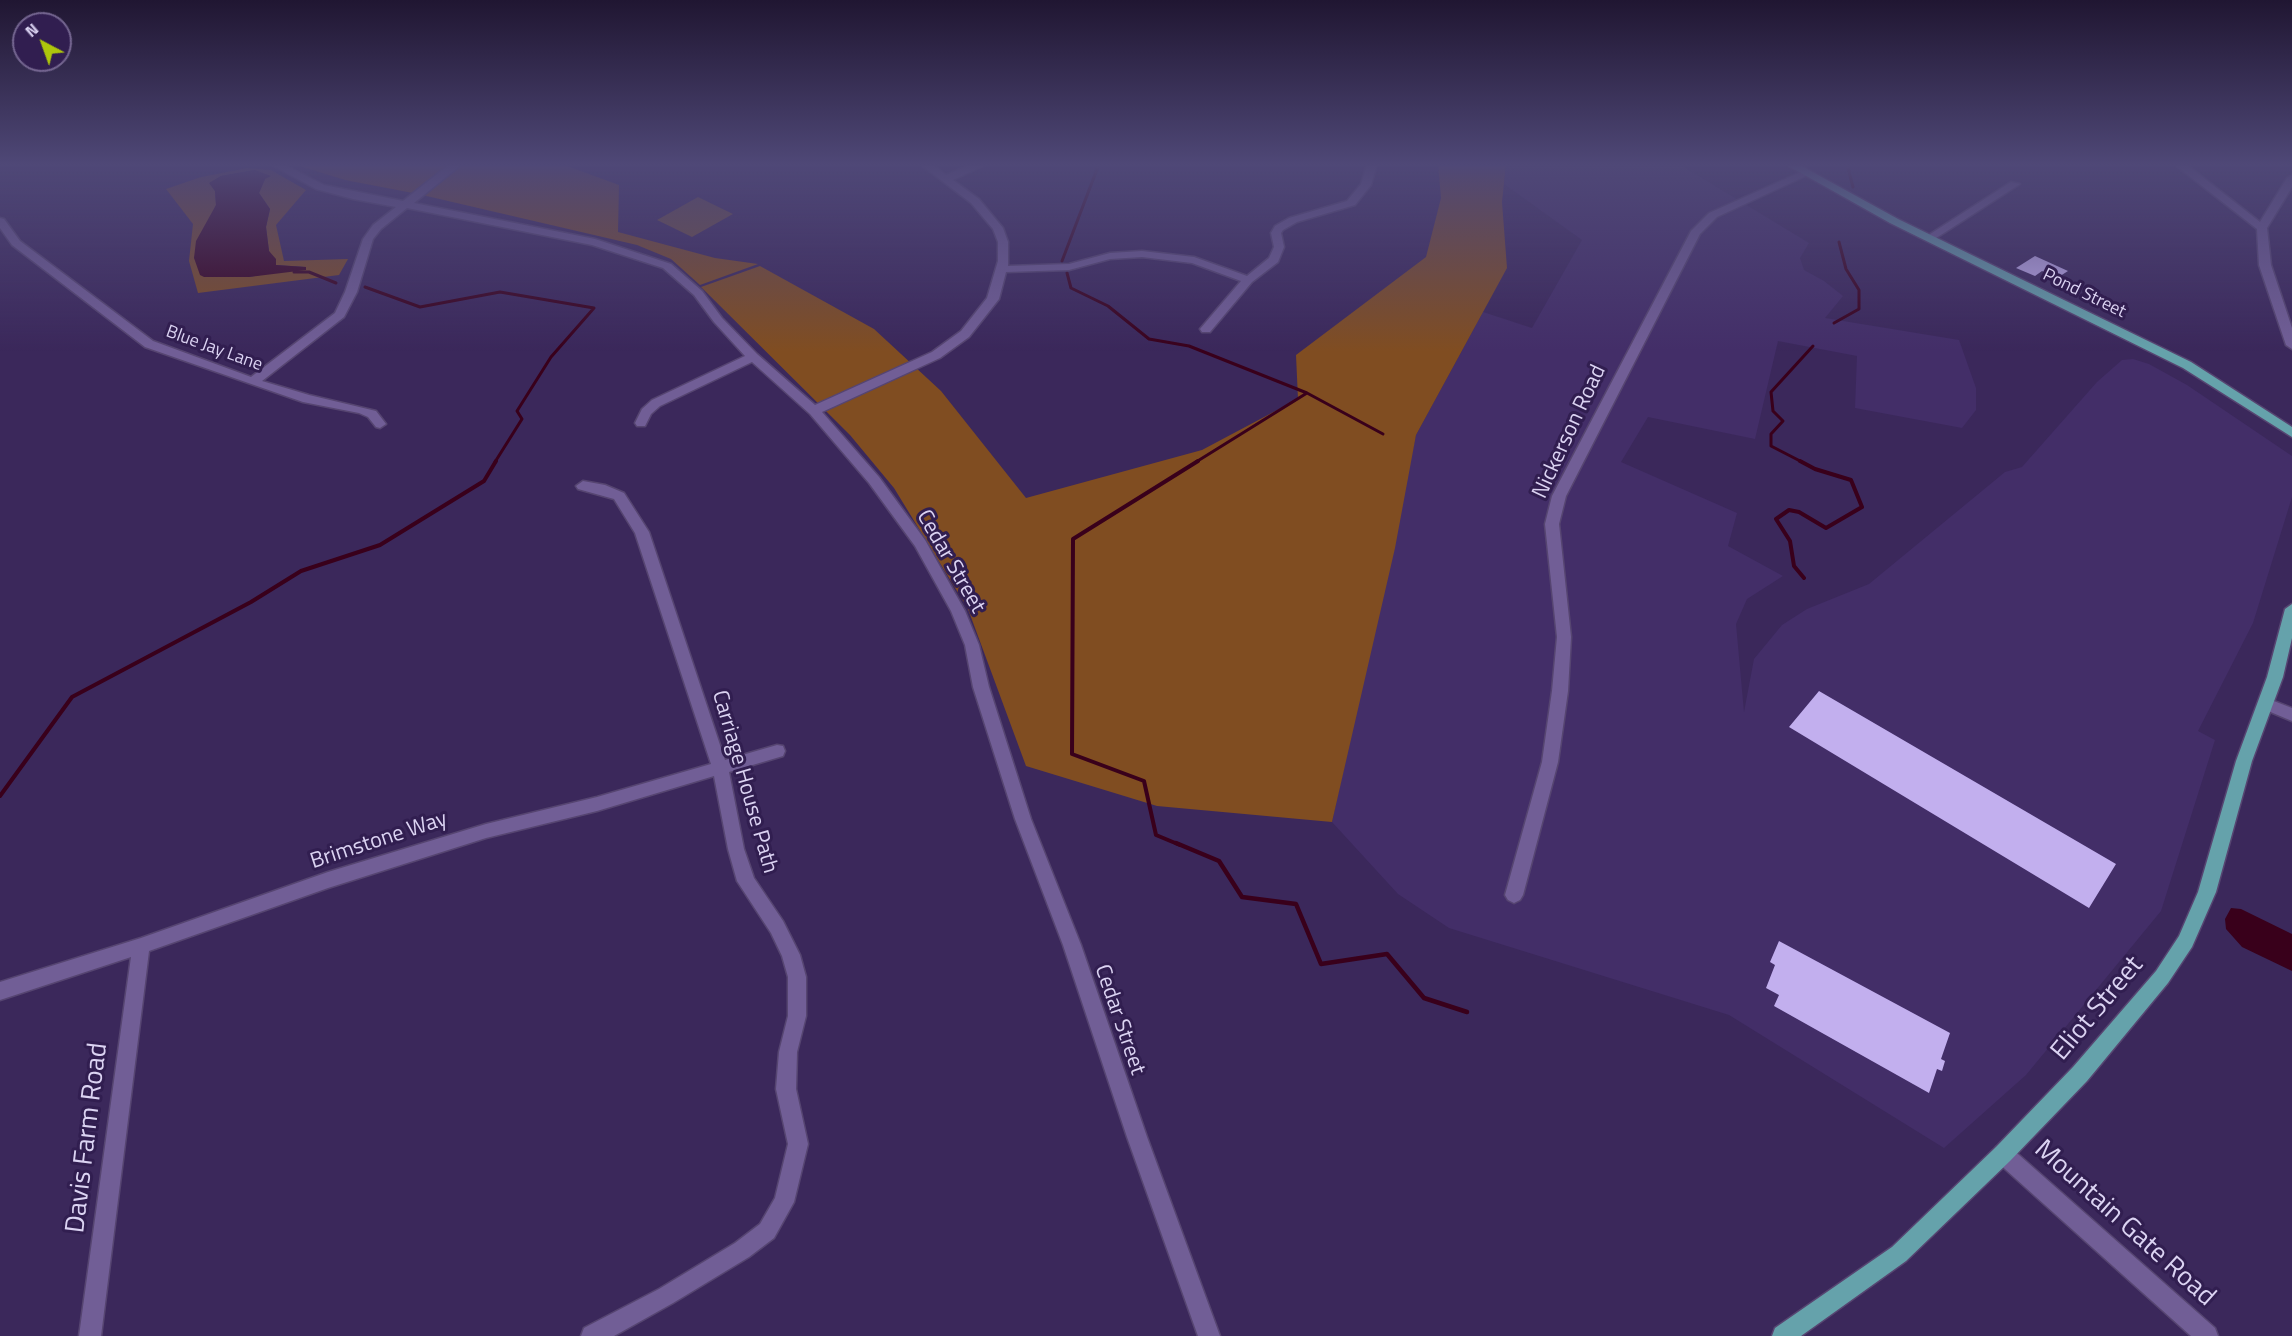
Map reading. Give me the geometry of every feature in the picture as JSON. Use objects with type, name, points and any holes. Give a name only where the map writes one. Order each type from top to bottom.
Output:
[{"type":"main road","name":"Pond Street","points":[[1907,226],[2187,365],[2292,433]]},
{"type":"main road","name":"Eliot Street","points":[[1783,1336],[1899,1254],[2003,1154],[2080,1074],[2162,977],[2186,941],[2207,892],[2244,761],[2266,704],[2292,609]]},
{"type":"street","name":"Blue Jay Lane","points":[[3,226],[16,243],[149,344],[207,368],[307,399],[362,410],[372,414],[380,424]]},
{"type":"street","points":[[253,382],[340,315],[351,292],[368,239],[378,226]]},
{"type":"street","name":"Cedar Street","points":[[517,226],[596,242],[657,261],[678,274],[698,293],[718,320],[753,357],[814,411],[874,480],[920,543],[968,636],[981,687],[1023,819],[1072,945],[1206,1335]]},
{"type":"street","points":[[814,411],[922,363],[952,344],[987,310],[1004,269],[1003,242],[997,226]]},
{"type":"street","points":[[1206,329],[1248,280],[1274,260],[1279,247],[1276,233],[1282,226]]},
{"type":"street","name":"Nickerson Road","points":[[1514,895],[1550,762],[1560,691],[1564,637],[1552,524],[1559,496],[1695,233],[1702,226]]},
{"type":"street","points":[[1929,238],[1948,226]]},
{"type":"street","points":[[2262,228],[2265,265],[2292,345]]},
{"type":"street","points":[[1004,269],[1069,267],[1110,256],[1142,254],[1194,260],[1248,280]]},
{"type":"street","points":[[641,423],[646,412],[656,403],[753,357]]},
{"type":"street","name":"Carriage House Path","points":[[583,486],[605,490],[619,496],[642,532],[720,768],[736,849],[746,881],[777,927],[791,955],[797,977],[797,1016],[788,1052],[786,1089],[798,1144],[784,1202],[767,1231],[742,1251],[592,1336]]},
{"type":"street","points":[[2266,704],[2292,715]]},
{"type":"street","name":"Brimstone Way","points":[[0,992],[141,946],[328,880],[486,831],[597,804],[777,751]]},
{"type":"street","name":"Davis Farm Road","points":[[90,1336],[141,946]]},
{"type":"street","name":"Mountain Gate Road","points":[[2003,1154],[2207,1336]]},
{"type":"shaded area","points":[[193,226],[207,226],[194,258],[249,277],[306,267],[276,265],[269,251],[266,226],[276,226],[284,261],[348,259],[339,275],[198,293],[189,261]]},
{"type":"shaded area","points":[[204,226],[266,226],[269,251],[276,259],[276,265],[306,267],[306,270],[249,277],[204,277],[200,275],[194,258],[196,241]]},
{"type":"shaded area","points":[[557,226],[618,226],[618,232],[715,258],[758,264],[700,285],[671,259],[637,245]]},
{"type":"shaded area","points":[[670,226],[711,226],[692,237]]},
{"type":"shaded area","points":[[1434,226],[1504,226],[1507,268],[1416,435],[1395,548],[1332,822],[1157,806],[1026,766],[968,609],[894,488],[850,435],[701,287],[760,266],[874,329],[941,391],[1026,498],[1202,450],[1298,399],[1296,355],[1426,257]]},
{"type":"shaded area","points":[[1563,226],[1782,226],[1809,243],[1800,258],[1804,270],[1824,281],[1843,296],[1825,318],[1959,340],[1976,388],[1976,410],[1962,428],[1855,408],[1857,356],[1778,341],[1755,439],[1648,417],[1621,462],[1737,513],[1728,546],[1783,576],[1747,599],[1736,624],[1744,712],[1754,659],[1782,625],[1807,609],[1869,584],[2005,472],[2022,467],[2097,382],[2122,360],[2133,359],[2149,364],[2187,385],[2292,456],[2292,497],[2253,623],[2198,731],[2215,740],[2161,911],[2026,1075],[1944,1148],[1729,1015],[1449,928],[1398,894],[1332,822],[1416,435],[1483,312],[1532,328],[1582,240]]},
{"type":"shaded area","points":[[2231,908],[2241,909],[2292,934],[2292,971],[2242,947],[2226,929],[2225,919]]},
{"type":"building","points":[[2035,256],[2068,271],[2057,278],[2042,271],[2035,276],[2016,268]]},
{"type":"building","points":[[1819,691],[2116,864],[2089,908],[1789,727]]},
{"type":"building","points":[[1779,941],[1950,1033],[1941,1059],[1945,1061],[1942,1071],[1937,1069],[1929,1093],[1774,1006],[1779,995],[1766,988],[1775,965],[1770,962]]},
{"type":"waterway","points":[[1062,261],[1075,226]]},
{"type":"waterway","points":[[1834,323],[1859,309],[1859,290],[1846,269],[1839,242]]},
{"type":"waterway","points":[[294,272],[309,272],[336,283]]},
{"type":"waterway","points":[[1067,273],[1071,288],[1108,306],[1149,339],[1189,346],[1307,393]]},
{"type":"waterway","points":[[365,287],[420,307],[500,292],[594,308],[551,357],[517,411],[522,419],[495,462]]},
{"type":"waterway","points":[[1802,462],[1771,446],[1771,434],[1783,421],[1773,411],[1771,392],[1813,346]]},
{"type":"waterway","points":[[1196,462],[1307,393]]},
{"type":"waterway","points":[[1307,393],[1383,434]]},
{"type":"waterway","points":[[0,796],[72,697],[251,602],[301,571],[380,545],[484,481],[496,461]]},
{"type":"waterway","points":[[1180,845],[1156,835],[1144,781],[1072,754],[1073,539],[1198,461]]},
{"type":"waterway","points":[[1800,461],[1815,469],[1851,480],[1862,507],[1826,528],[1799,512],[1789,510],[1776,519],[1790,541],[1794,566],[1804,578]]},
{"type":"waterway","points":[[1176,843],[1219,861],[1242,897],[1296,904],[1321,964],[1387,954],[1424,998],[1467,1012]]}]
